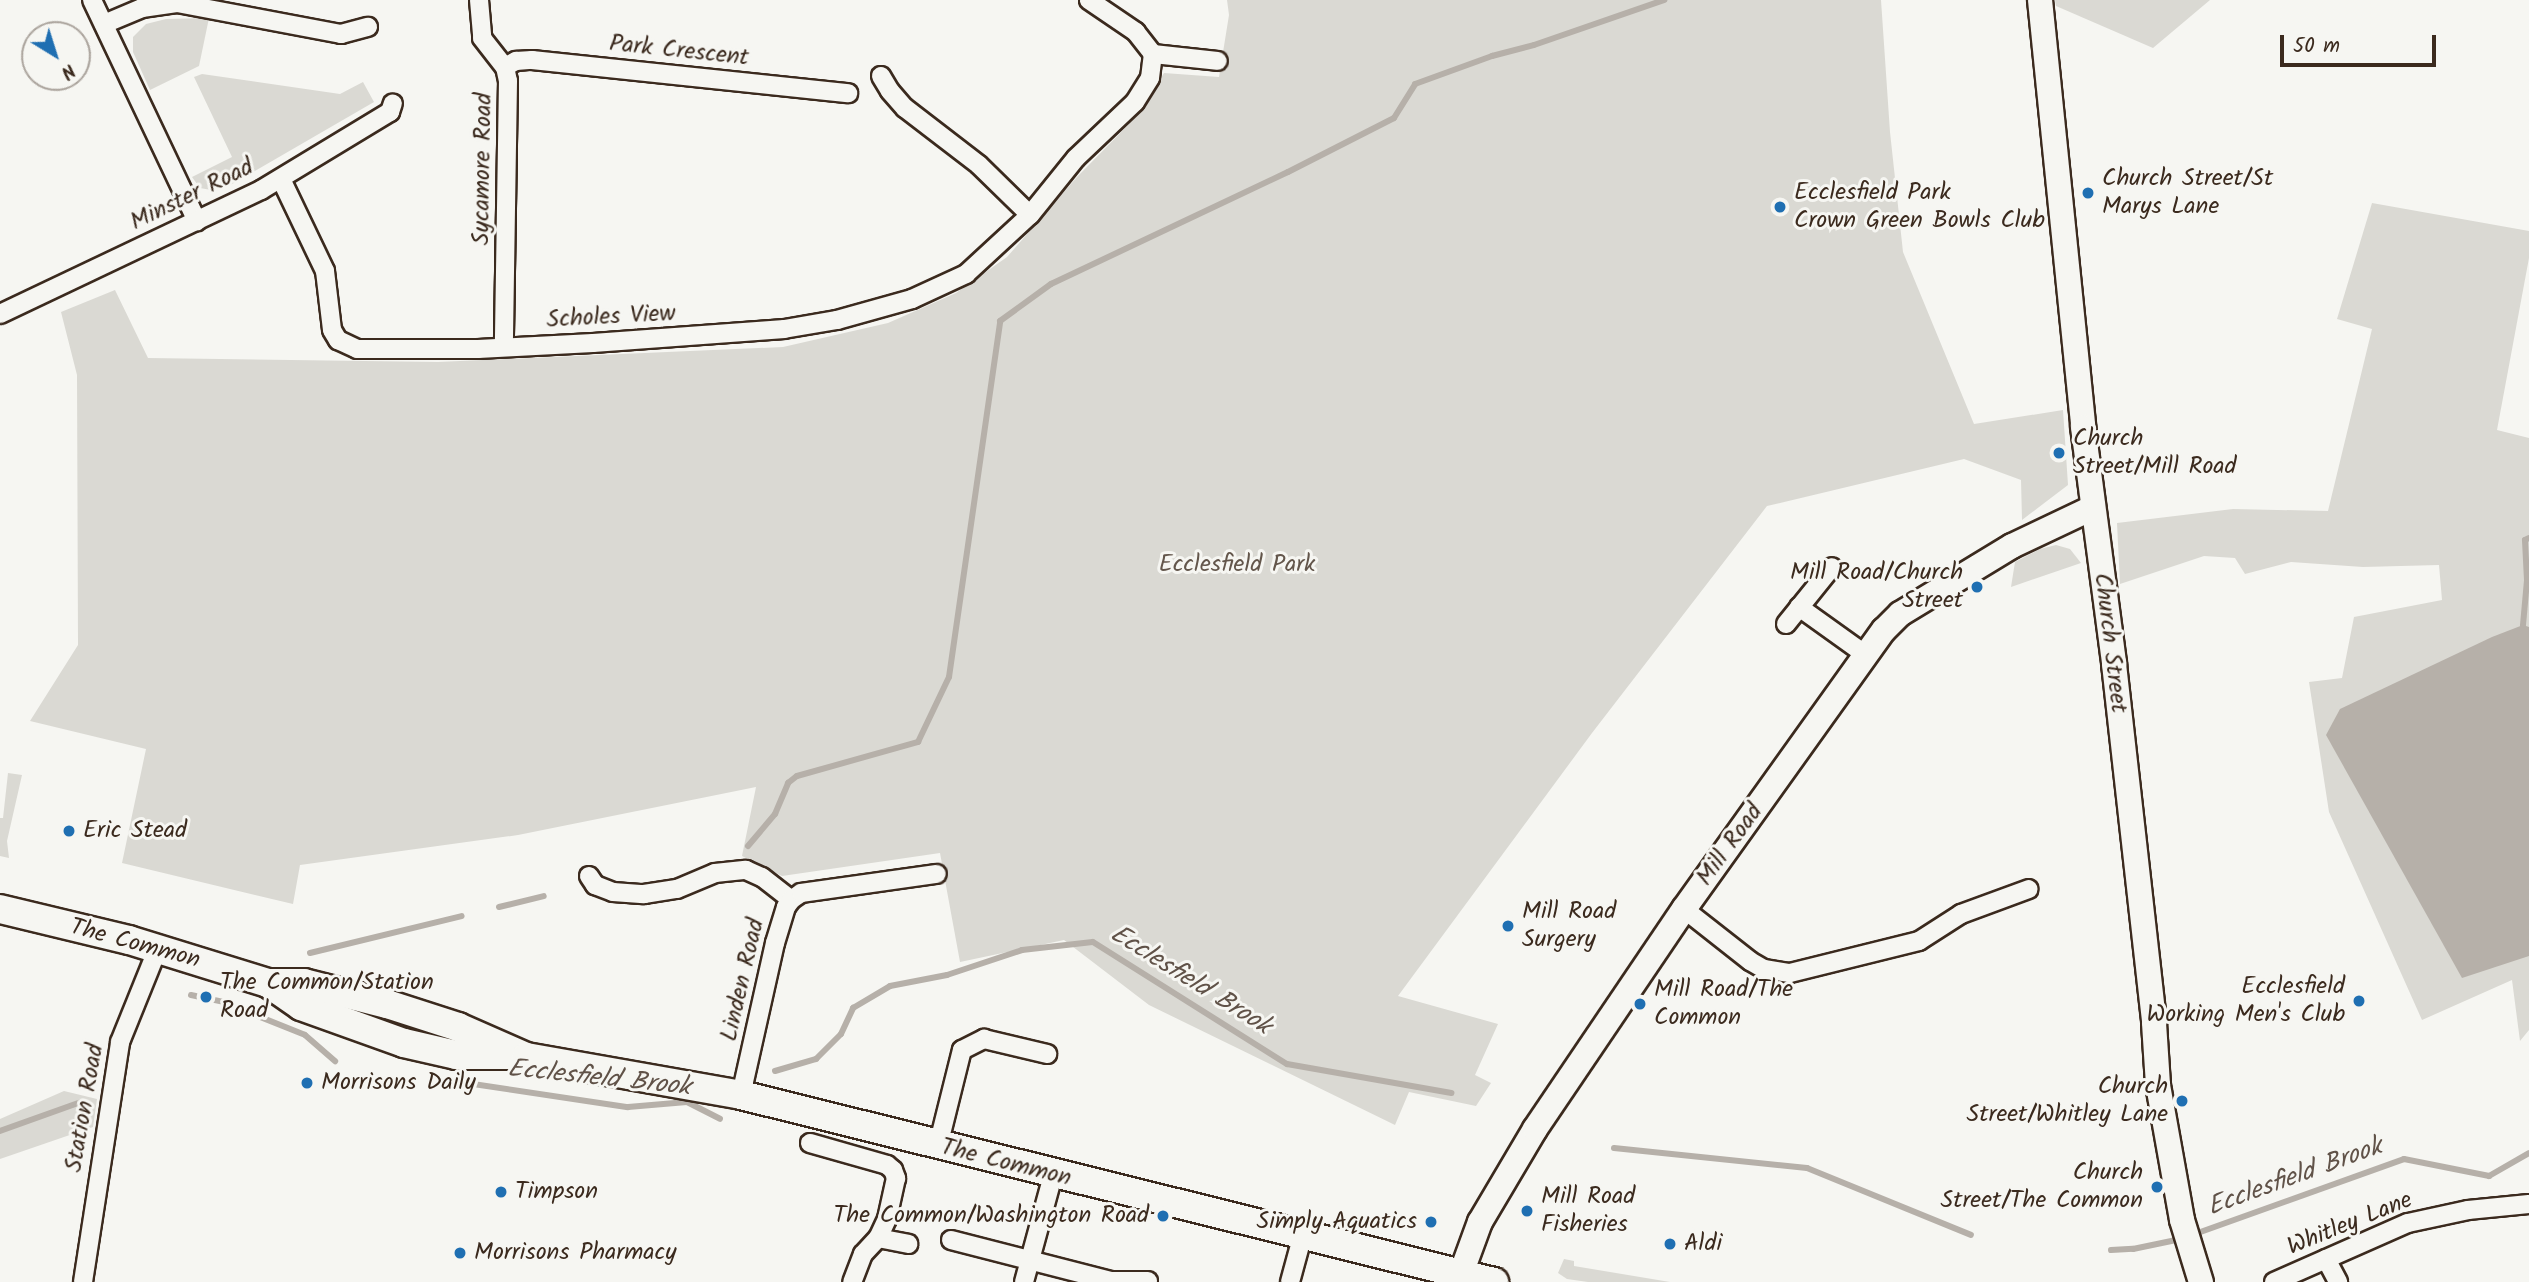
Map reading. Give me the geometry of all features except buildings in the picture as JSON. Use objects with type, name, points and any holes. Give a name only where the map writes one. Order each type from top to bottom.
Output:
[{"type":"main road","name":"Church Street","points":[[2040,0],[2092,508],[2113,664],[2154,1023],[2158,1085],[2182,1220],[2201,1282]]},
{"type":"main road","name":"Mill Road","points":[[1459,1278],[1495,1192],[1684,909],[1866,655],[1900,614],[2012,546],[2092,508]]},
{"type":"main road","name":"The Common","points":[[0,909],[158,948],[268,983],[304,983],[387,1004],[458,1027],[515,1054],[741,1096],[1053,1175],[1179,1202],[1459,1278],[1494,1282]]},
{"type":"street","points":[[92,0],[197,221]]},
{"type":"street","name":"Sycamore Road","points":[[479,0],[482,38],[505,67],[508,81],[504,347]]},
{"type":"street","points":[[1089,0],[1136,32],[1153,54],[1218,61]]},
{"type":"street","points":[[104,24],[142,8],[177,4],[341,34],[369,27]]},
{"type":"street","name":"Scholes View","points":[[282,179],[325,271],[329,315],[338,340],[357,349],[504,347],[784,329],[847,317],[912,299],[966,274],[1030,215],[1076,158],[1135,102],[1150,78],[1153,54]]},
{"type":"street","name":"Park Crescent","points":[[505,67],[516,61],[532,60],[848,93]]},
{"type":"street","points":[[881,76],[905,108],[979,165],[1030,215]]},
{"type":"street","name":"Minster Road","points":[[0,314],[282,179],[390,112],[393,103]]},
{"type":"street","points":[[1786,624],[1832,567]]},
{"type":"street","points":[[1799,607],[1866,655]]},
{"type":"street","points":[[589,876],[595,885],[613,892],[644,894],[677,889],[715,873],[747,870],[762,877],[791,900]]},
{"type":"street","name":"Linden Road","points":[[741,1096],[775,943],[786,907],[791,900],[802,894],[937,874]]},
{"type":"street","points":[[1684,909],[1750,961],[1764,969],[1790,973],[1919,941],[1961,914],[2029,890]]},
{"type":"street","name":"Station Road","points":[[83,1282],[120,1042],[158,948]]},
{"type":"street","points":[[939,1146],[962,1050],[984,1040],[1047,1054]]},
{"type":"street","points":[[810,1143],[887,1165],[894,1170],[896,1178],[887,1219],[878,1238],[863,1254],[852,1282]]},
{"type":"street","points":[[1024,1282],[1053,1175]]},
{"type":"street","name":"Whitley Lane","points":[[2274,1282],[2407,1223],[2435,1216],[2529,1205]]},
{"type":"street","points":[[1290,1282],[1303,1234]]},
{"type":"street","points":[[878,1238],[908,1244]]},
{"type":"street","points":[[951,1240],[1111,1281],[1148,1281]]},
{"type":"street","points":[[2326,1259],[2338,1282]]},
{"type":"green space","name":"Ecclesfield Park","points":[[1227,0],[1881,0],[1890,132],[1903,252],[1974,424],[2063,410],[2068,485],[2022,520],[2021,480],[1964,459],[1767,506],[1592,733],[1398,996],[1498,1024],[1475,1075],[1491,1083],[1476,1106],[1409,1092],[1395,1125],[1149,1005],[1064,940],[960,962],[940,853],[782,876],[742,856],[756,787],[518,835],[300,865],[293,904],[122,863],[146,749],[30,721],[78,645],[77,375],[61,312],[115,290],[148,358],[438,362],[783,347],[888,323],[956,293],[1007,257],[1077,177],[1138,115],[1164,73],[1219,77],[1229,15]]},
{"type":"green space","points":[[2055,0],[2210,0],[2153,48],[2056,6]]},
{"type":"green space","points":[[209,18],[199,66],[150,90],[133,52],[133,37],[146,24],[166,19]]},
{"type":"green space","points":[[202,74],[340,94],[363,82],[374,102],[227,187],[211,190],[200,188],[192,177],[232,157],[194,77]]},
{"type":"green space","points":[[2372,203],[2529,231],[2529,258],[2497,430],[2529,438],[2529,1030],[2520,1041],[2512,980],[2422,1020],[2329,812],[2309,682],[2342,678],[2354,617],[2442,600],[2439,565],[2363,567],[2291,562],[2245,574],[2235,558],[2204,556],[2120,584],[2117,523],[2233,509],[2328,511],[2372,329],[2337,319]]},
{"type":"green space","points":[[2056,545],[2070,549],[2081,563],[2011,587],[2015,562],[2040,549]]},
{"type":"green space","points":[[8,773],[22,775],[7,841],[9,858],[0,856],[0,818],[3,818]]},
{"type":"green space","points":[[64,1091],[97,1099],[93,1127],[0,1159],[0,1119]]},
{"type":"green space","points":[[1564,1259],[1574,1261],[1574,1266],[1670,1282],[1588,1282],[1567,1279],[1558,1273]]},
{"type":"shaded area","points":[[2523,625],[2529,627],[2529,956],[2462,978],[2326,735],[2340,709]]},
{"type":"waterway","points":[[748,846],[775,814],[788,783],[797,776],[918,742],[949,677],[1000,321],[1051,284],[1288,172],[1394,118],[1415,84],[1664,0]]},
{"type":"waterway","points":[[2523,625],[2527,580],[2525,540],[2529,538]]},
{"type":"waterway","points":[[499,907],[544,896]]},
{"type":"waterway","points":[[310,953],[462,916]]},
{"type":"waterway","name":"Ecclesfield Brook","points":[[775,1071],[816,1059],[841,1034],[853,1008],[890,986],[947,975],[1022,950],[1093,942],[1287,1064],[1451,1093]]},
{"type":"waterway","name":"Ecclesfield Brook","points":[[191,995],[223,1002],[305,1035],[335,1061]]},
{"type":"waterway","name":"Ecclesfield Brook","points":[[431,1085],[453,1081],[628,1107],[687,1102],[720,1119]]},
{"type":"waterway","name":"Ecclesfield Brook","points":[[0,1131],[81,1102]]},
{"type":"waterway","name":"Ecclesfield Brook","points":[[1614,1148],[1807,1168],[1971,1235]]},
{"type":"waterway","name":"Ecclesfield Brook","points":[[2192,1235],[2404,1159],[2489,1176],[2529,1153]]},
{"type":"waterway","name":"Ecclesfield Brook","points":[[2111,1250],[2133,1249],[2181,1239]]},
{"type":"place","name":"Church Street/St Marys Lane","points":[[2088,193]]},
{"type":"place","name":"Ecclesfield Park Crown Green Bowls Club","points":[[1780,207]]},
{"type":"place","name":"Church Street/Mill Road","points":[[2059,453]]},
{"type":"place","name":"Mill Road/Church Street","points":[[1977,587]]},
{"type":"place","name":"Eric Stead","points":[[69,831]]},
{"type":"place","name":"Mill Road Surgery","points":[[1508,926]]},
{"type":"place","name":"The Common/Station Road","points":[[206,997]]},
{"type":"place","name":"Ecclesfield Working Men's Club","points":[[2359,1001]]},
{"type":"place","name":"Mill Road/The Common","points":[[1640,1004]]},
{"type":"place","name":"Morrisons Daily","points":[[307,1083]]},
{"type":"place","name":"Church Street/Whitley Lane","points":[[2182,1101]]},
{"type":"place","name":"Church Street/The Common","points":[[2157,1187]]},
{"type":"place","name":"Timpson","points":[[501,1192]]},
{"type":"place","name":"Mill Road Fisheries","points":[[1527,1211]]},
{"type":"place","name":"The Common/Washington Road","points":[[1163,1216]]},
{"type":"place","name":"Simply Aquatics","points":[[1431,1222]]},
{"type":"place","name":"Aldi","points":[[1670,1244]]},
{"type":"place","name":"Morrisons Pharmacy","points":[[460,1253]]}]
